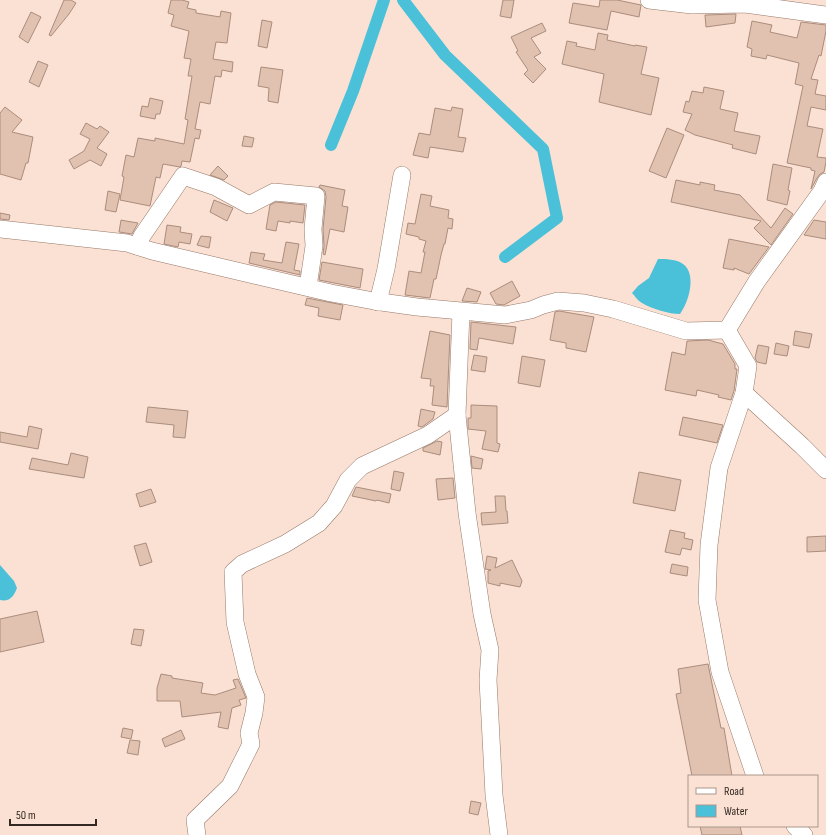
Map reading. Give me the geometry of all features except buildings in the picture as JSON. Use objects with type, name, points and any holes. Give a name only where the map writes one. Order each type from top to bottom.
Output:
[{"type":"street","points":[[649,0],[692,5],[746,4],[826,15]]},
{"type":"street","points":[[378,302],[386,269],[402,175]]},
{"type":"street","points":[[137,246],[142,236],[183,176],[216,187],[249,205],[274,192],[316,196],[313,229],[314,246],[308,287]]},
{"type":"street","points":[[727,330],[757,280],[823,192]]},
{"type":"street","points":[[0,229],[127,243],[152,251],[378,302],[461,312],[505,315],[531,310],[558,301],[584,303],[613,309],[686,331],[727,330]]},
{"type":"street","points":[[461,312],[457,415],[466,513],[482,614],[490,650],[489,696],[494,795],[499,835]]},
{"type":"street","points":[[727,330],[748,366],[744,393],[719,468],[709,545],[707,600],[720,672],[755,775]]},
{"type":"street","points":[[744,393],[826,470]]},
{"type":"street","points":[[197,835],[195,820],[230,786],[251,744],[249,733],[256,697],[247,674],[235,622],[233,572],[242,564],[285,544],[319,523],[334,506],[348,480],[362,466],[428,435],[457,415]]},
{"type":"street","points":[[796,827],[804,835]]},
{"type":"water","points":[[658,259],[680,262],[690,274],[691,281],[689,296],[680,314],[666,312],[651,307],[638,300],[632,293],[638,286],[649,278]]},
{"type":"water","points":[[0,565],[14,581],[17,588],[13,596],[6,600],[0,600]]},
{"type":"waterway","points":[[331,145],[353,91],[384,0]]},
{"type":"waterway","points":[[403,0],[445,55],[543,149],[557,218],[505,257]]}]
